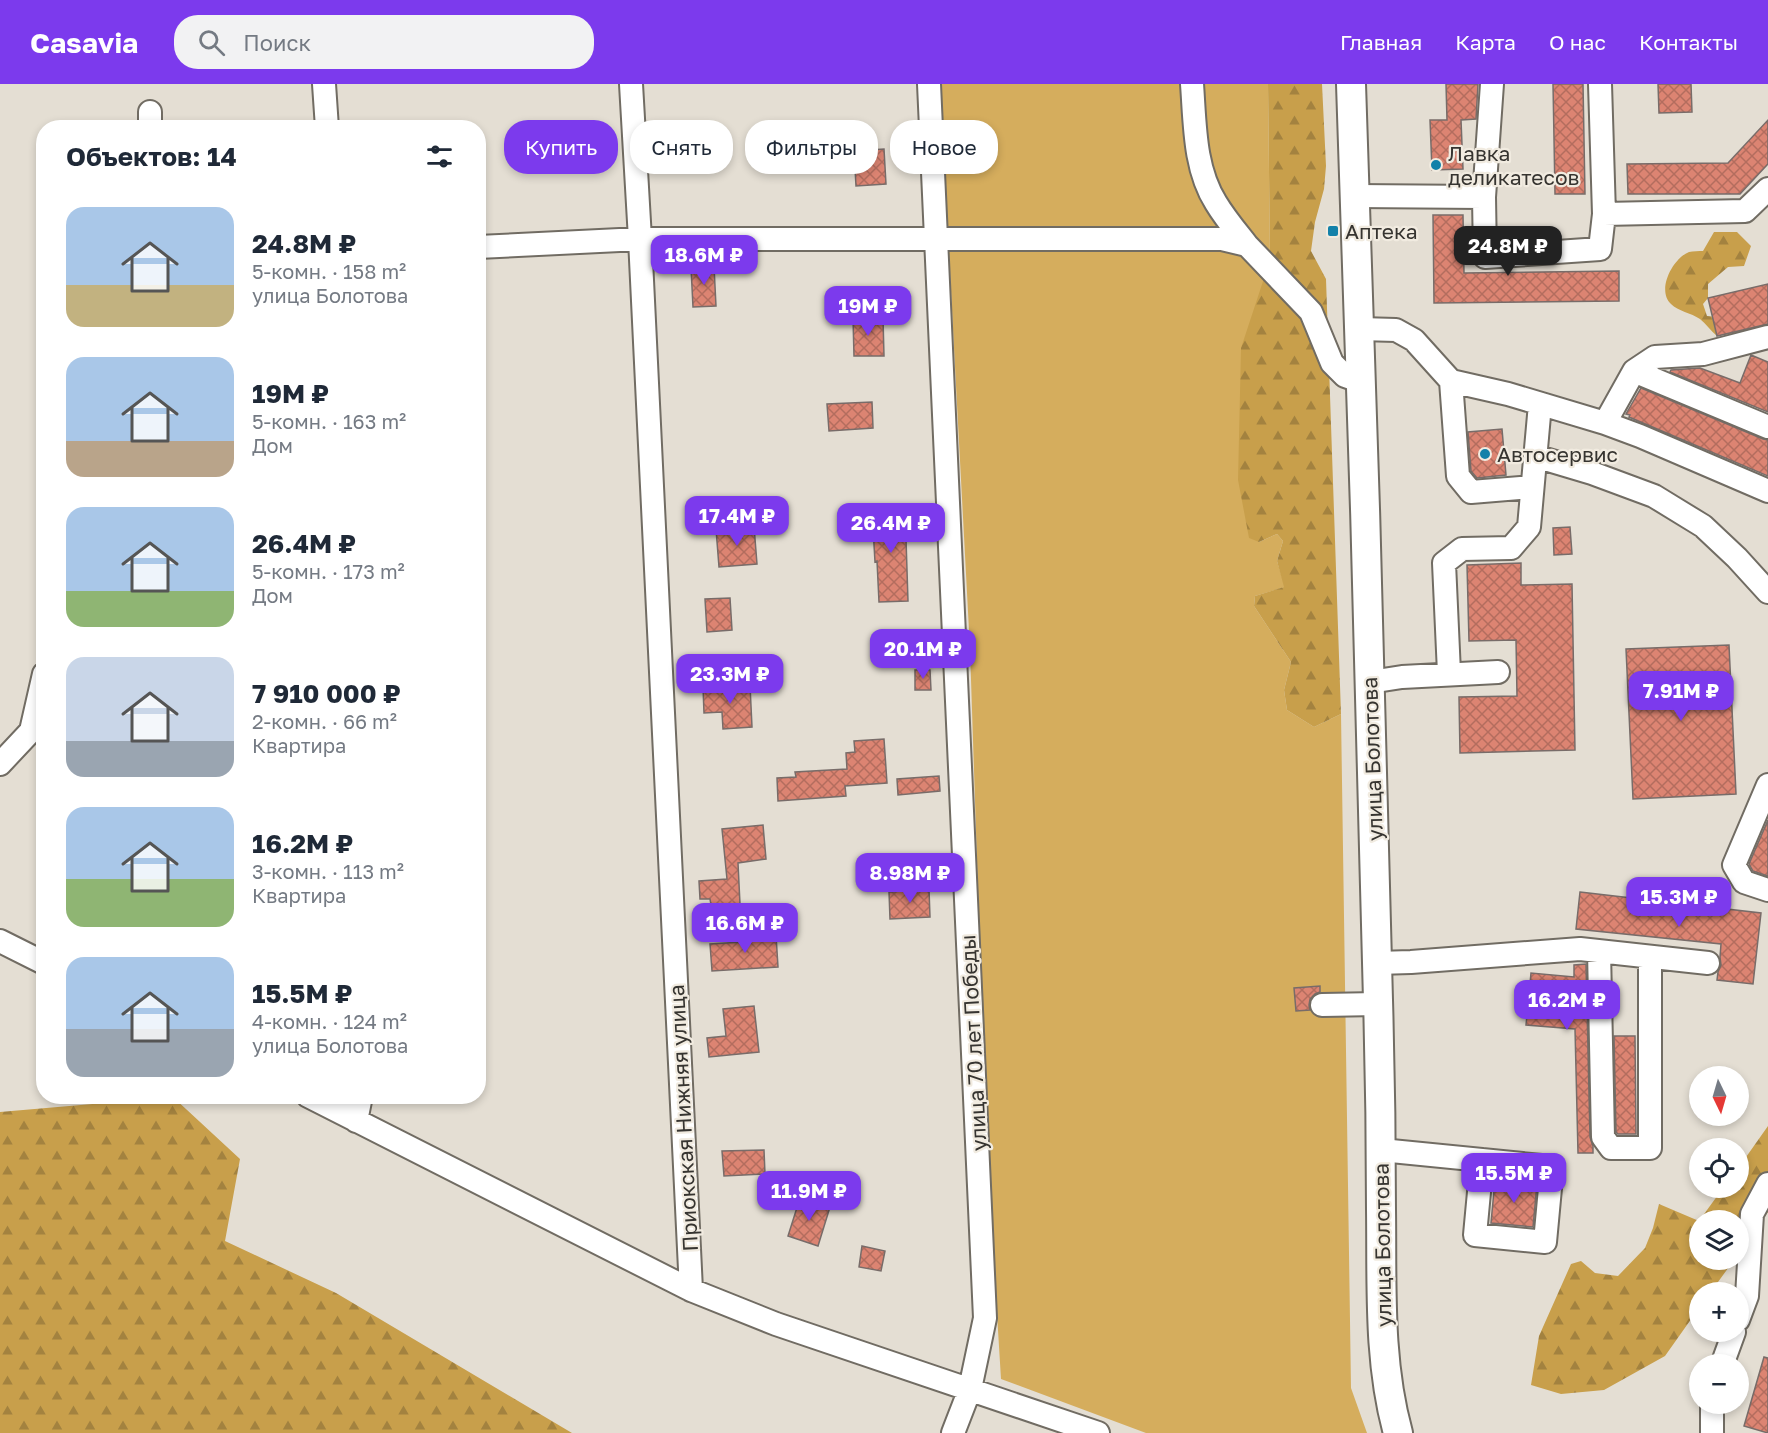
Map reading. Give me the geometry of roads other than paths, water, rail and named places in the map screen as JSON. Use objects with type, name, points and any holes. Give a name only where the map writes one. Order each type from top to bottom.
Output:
[{"type":"main road","name":"улица Болотова","points":[[1351,84],[1370,682],[1382,1288],[1385,1373],[1398,1433]]},
{"type":"street","points":[[324,84],[326,120]]},
{"type":"street","name":"Приокская Нижняя улица","points":[[631,84],[691,1290]]},
{"type":"street","name":"улица 70 лет Победы","points":[[929,84],[985,1318],[970,1389],[953,1433]]},
{"type":"street","points":[[1192,84],[1197,153],[1204,179],[1215,202],[1247,245],[1311,312],[1332,363],[1345,376],[1362,382]]},
{"type":"street","points":[[1491,84],[1484,197],[1485,257],[1600,249],[1604,214],[1600,84]]},
{"type":"street","points":[[1604,214],[1745,211],[1768,189]]},
{"type":"street","points":[[1355,196],[1484,197]]},
{"type":"street","points":[[486,248],[640,239],[1222,239],[1247,245]]},
{"type":"street","points":[[1360,329],[1396,330],[1414,340],[1451,381],[1508,394],[1605,423],[1768,491]]},
{"type":"street","points":[[1605,423],[1634,371],[1655,357],[1703,354],[1768,337]]},
{"type":"street","points":[[1634,371],[1768,427]]},
{"type":"street","points":[[1451,381],[1458,476],[1471,492],[1532,487]]},
{"type":"street","points":[[1449,674],[1444,562],[1462,549],[1510,548],[1529,527],[1540,404]]},
{"type":"street","points":[[1535,456],[1592,473],[1654,496],[1703,526],[1768,592]]},
{"type":"street","points":[[1370,682],[1449,674],[1498,672]]},
{"type":"street","points":[[0,764],[31,731],[36,709]]},
{"type":"street","points":[[1768,785],[1734,866],[1744,882],[1768,890]]},
{"type":"street","points":[[0,941],[36,959]]},
{"type":"street","points":[[1377,963],[1580,949],[1708,963]]},
{"type":"street","points":[[1599,951],[1603,1137],[1611,1148],[1650,1148],[1650,957]]},
{"type":"street","points":[[1322,1005],[1378,1004]]},
{"type":"street","points":[[323,1104],[691,1290],[776,1323],[1098,1433]]},
{"type":"street","points":[[356,1121],[359,1104]]},
{"type":"street","points":[[1381,1150],[1482,1160],[1552,1167],[1545,1242],[1475,1235],[1482,1160]]},
{"type":"street","points":[[1748,1282],[1752,1214],[1768,1184]]},
{"type":"street","points":[[1712,1414],[1712,1433]]},
{"type":"place","name":"Лавка деликатесов","points":[[1436,165]]},
{"type":"place","name":"Аптека","points":[[1333,231]]},
{"type":"place","name":"Автосервис","points":[[1485,454]]}]
